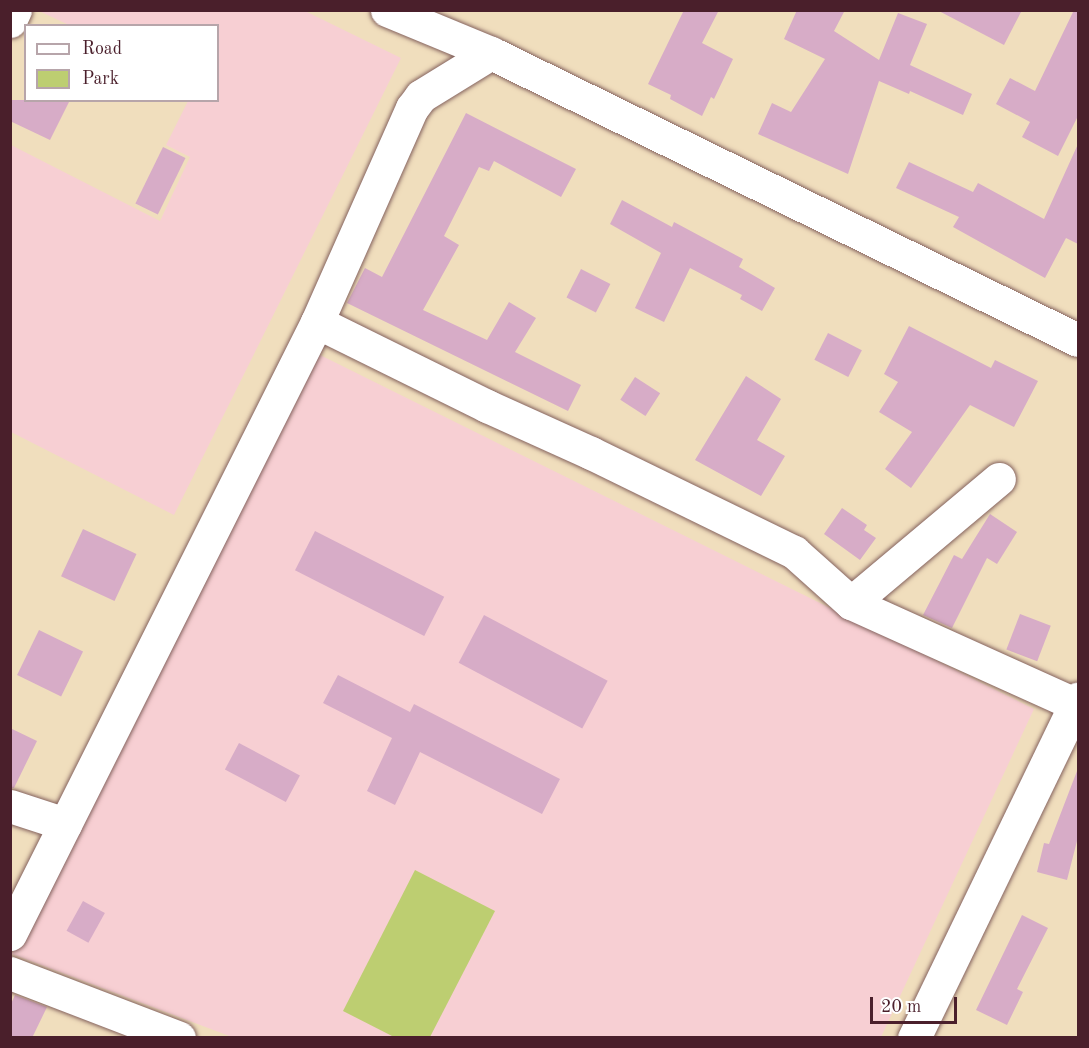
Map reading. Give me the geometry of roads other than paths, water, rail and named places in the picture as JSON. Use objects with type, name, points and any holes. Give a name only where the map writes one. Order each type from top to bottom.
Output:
[{"type":"street","points":[[10,21],[15,10]]},
{"type":"street","points":[[387,10],[491,53],[1078,340]]},
{"type":"street","points":[[10,934],[317,322],[412,108],[421,96],[491,53]]},
{"type":"street","points":[[317,322],[487,406],[591,453],[794,552],[851,603],[1077,701],[914,1038]]},
{"type":"street","points":[[851,603],[999,479]]},
{"type":"street","points":[[10,806],[65,824]]},
{"type":"street","points":[[10,973],[179,1038]]}]
